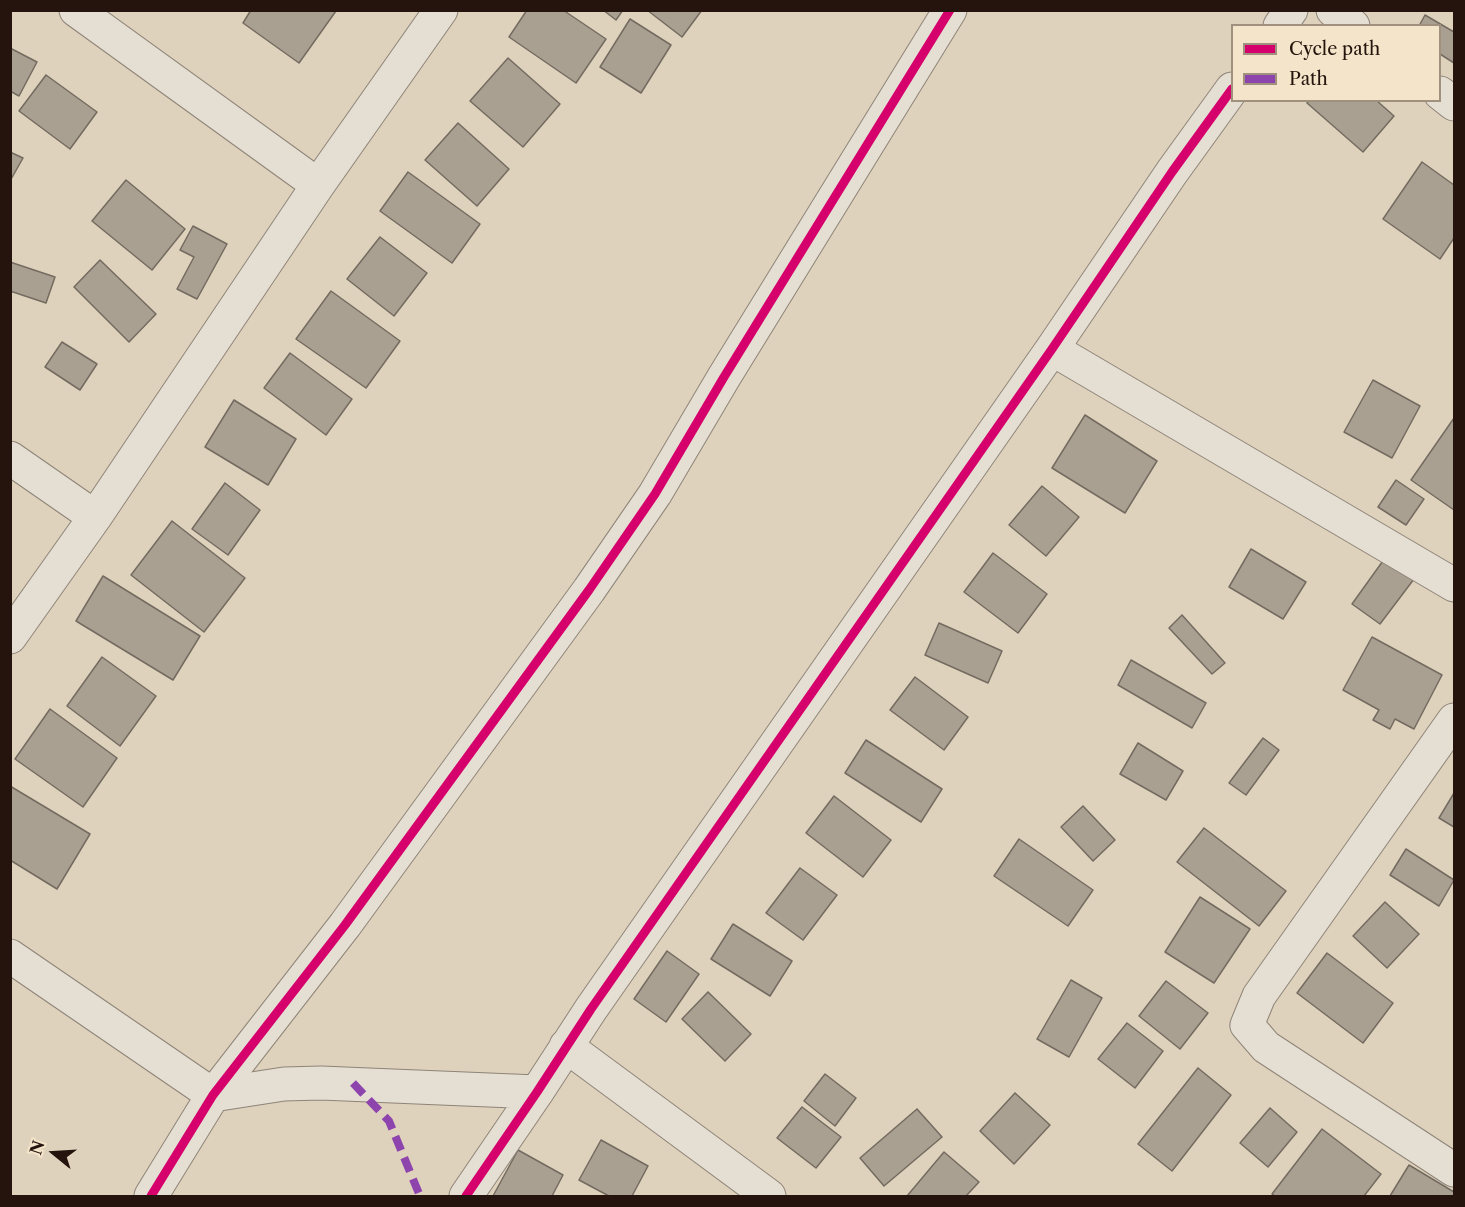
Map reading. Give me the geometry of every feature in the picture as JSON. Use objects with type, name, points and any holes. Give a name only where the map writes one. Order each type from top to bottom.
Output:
[{"type":"street","points":[[76,10],[318,185]]},
{"type":"street","points":[[10,637],[95,517],[318,185],[441,10]]},
{"type":"street","points":[[151,1197],[213,1095],[345,925],[589,590],[655,494],[724,377],[950,10]]},
{"type":"street","points":[[1281,24],[1291,10]]},
{"type":"street","points":[[1333,10],[1350,24]]},
{"type":"street","points":[[466,1197],[566,1046],[1052,349],[1172,172],[1231,92]]},
{"type":"street","points":[[1441,94],[1455,104]]},
{"type":"street","points":[[1052,349],[1455,585]]},
{"type":"street","points":[[10,458],[95,517]]},
{"type":"street","points":[[1455,720],[1259,996],[1247,1025],[1266,1047],[1455,1170]]},
{"type":"street","points":[[10,956],[213,1095],[284,1084],[321,1083],[537,1092]]},
{"type":"street","points":[[566,1046],[769,1197]]},
{"type":"building","points":[[251,10],[336,11],[299,63],[243,23]]},
{"type":"building","points":[[527,10],[563,10],[606,39],[576,83],[509,37]]},
{"type":"building","points":[[603,10],[623,10],[616,20]]},
{"type":"building","points":[[647,10],[702,10],[682,37]]},
{"type":"building","points":[[1425,15],[1440,24],[1420,24]]},
{"type":"building","points":[[630,19],[671,45],[641,93],[600,67]]},
{"type":"building","points":[[1441,24],[1454,32],[1454,63],[1441,55]]},
{"type":"building","points":[[10,48],[37,62],[19,96],[10,91]]},
{"type":"building","points":[[508,58],[560,104],[523,147],[470,101]]},
{"type":"building","points":[[46,75],[97,112],[70,149],[19,111]]},
{"type":"building","points":[[1378,102],[1394,116],[1363,152],[1307,103]]},
{"type":"building","points":[[458,123],[509,169],[477,206],[425,160]]},
{"type":"building","points":[[10,152],[23,158],[10,181]]},
{"type":"building","points":[[1422,162],[1454,185],[1454,238],[1440,259],[1383,219]]},
{"type":"building","points":[[408,172],[480,224],[452,263],[380,211]]},
{"type":"building","points":[[126,180],[185,229],[152,270],[92,221]]},
{"type":"building","points":[[193,226],[227,244],[197,299],[177,289],[194,257],[180,250]]},
{"type":"building","points":[[380,237],[427,273],[394,316],[347,279]]},
{"type":"building","points":[[100,260],[156,314],[129,342],[74,287]]},
{"type":"building","points":[[10,262],[55,277],[46,303],[10,291]]},
{"type":"building","points":[[331,291],[400,341],[366,388],[296,339]]},
{"type":"building","points":[[62,342],[97,364],[80,390],[45,367]]},
{"type":"building","points":[[290,353],[352,399],[326,435],[264,388]]},
{"type":"building","points":[[1373,380],[1420,406],[1392,458],[1344,432]]},
{"type":"building","points":[[234,400],[296,439],[268,485],[205,447]]},
{"type":"building","points":[[1085,415],[1157,461],[1125,513],[1052,468]]},
{"type":"building","points":[[1454,418],[1454,510],[1411,480]]},
{"type":"building","points":[[1396,480],[1424,499],[1406,525],[1378,507]]},
{"type":"building","points":[[225,483],[260,510],[228,555],[192,529]]},
{"type":"building","points":[[1042,486],[1079,517],[1046,556],[1009,525]]},
{"type":"building","points":[[172,521],[245,578],[204,632],[131,575]]},
{"type":"building","points":[[1251,549],[1306,582],[1283,619],[1229,587]]},
{"type":"building","points":[[993,553],[1047,594],[1018,633],[964,592]]},
{"type":"building","points":[[1385,558],[1414,579],[1380,624],[1352,604]]},
{"type":"building","points":[[103,576],[200,636],[173,680],[76,621]]},
{"type":"building","points":[[1182,615],[1225,663],[1212,674],[1169,628]]},
{"type":"building","points":[[939,623],[1002,651],[988,683],[925,655]]},
{"type":"building","points":[[1372,637],[1442,675],[1414,729],[1395,719],[1390,729],[1373,720],[1379,710],[1343,690]]},
{"type":"building","points":[[102,657],[156,696],[120,746],[67,706]]},
{"type":"building","points":[[1131,660],[1206,703],[1192,728],[1118,685]]},
{"type":"building","points":[[915,677],[968,717],[944,750],[890,710]]},
{"type":"building","points":[[50,709],[117,758],[83,807],[15,759]]},
{"type":"building","points":[[1263,738],[1279,750],[1246,795],[1229,783]]},
{"type":"building","points":[[866,740],[942,789],[921,822],[845,773]]},
{"type":"building","points":[[1138,743],[1183,771],[1166,800],[1120,774]]},
{"type":"building","points":[[10,786],[90,834],[57,889],[10,860]]},
{"type":"building","points":[[1454,793],[1454,827],[1439,818]]},
{"type":"building","points":[[834,796],[891,840],[863,877],[806,833]]},
{"type":"building","points":[[1083,806],[1115,840],[1093,861],[1061,827]]},
{"type":"building","points":[[1204,828],[1286,891],[1259,926],[1177,862]]},
{"type":"building","points":[[1019,839],[1093,890],[1068,926],[994,876]]},
{"type":"building","points":[[1406,849],[1454,880],[1439,906],[1390,875]]},
{"type":"building","points":[[800,868],[837,895],[803,940],[766,913]]},
{"type":"building","points":[[1200,897],[1250,929],[1214,983],[1165,952]]},
{"type":"building","points":[[1385,902],[1419,934],[1387,968],[1353,936]]},
{"type":"building","points":[[733,924],[792,961],[770,996],[711,959]]},
{"type":"building","points":[[667,951],[699,974],[666,1022],[634,999]]},
{"type":"building","points":[[1327,953],[1393,1003],[1363,1043],[1297,993]]},
{"type":"building","points":[[1071,980],[1102,998],[1069,1057],[1037,1039]]},
{"type":"building","points":[[1166,981],[1208,1013],[1180,1049],[1139,1016]]},
{"type":"building","points":[[708,992],[751,1034],[725,1061],[682,1019]]},
{"type":"building","points":[[1127,1023],[1163,1051],[1135,1088],[1098,1059]]},
{"type":"building","points":[[1198,1068],[1231,1095],[1172,1171],[1138,1144]]},
{"type":"building","points":[[825,1074],[856,1098],[835,1126],[804,1101]]},
{"type":"building","points":[[1015,1093],[1050,1125],[1014,1164],[980,1131]]},
{"type":"building","points":[[802,1107],[841,1137],[816,1168],[777,1138]]},
{"type":"building","points":[[1270,1108],[1297,1132],[1268,1167],[1240,1143]]},
{"type":"building","points":[[917,1109],[942,1137],[884,1186],[860,1158]]},
{"type":"building","points":[[1322,1129],[1381,1174],[1364,1196],[1275,1196],[1272,1194]]},
{"type":"building","points":[[601,1140],[648,1166],[632,1196],[609,1196],[579,1180]]},
{"type":"building","points":[[518,1150],[563,1175],[552,1196],[493,1196]]},
{"type":"building","points":[[944,1152],[979,1182],[966,1196],[907,1196]]},
{"type":"building","points":[[1409,1165],[1454,1192],[1454,1196],[1390,1196]]},
{"type":"marked path","points":[[353,1083],[389,1121],[420,1196]]},
{"type":"cycle path","points":[[151,1196],[213,1095],[345,925],[589,590],[655,494],[724,377],[950,10]]},
{"type":"cycle path","points":[[466,1196],[591,1009],[1231,90]]}]
